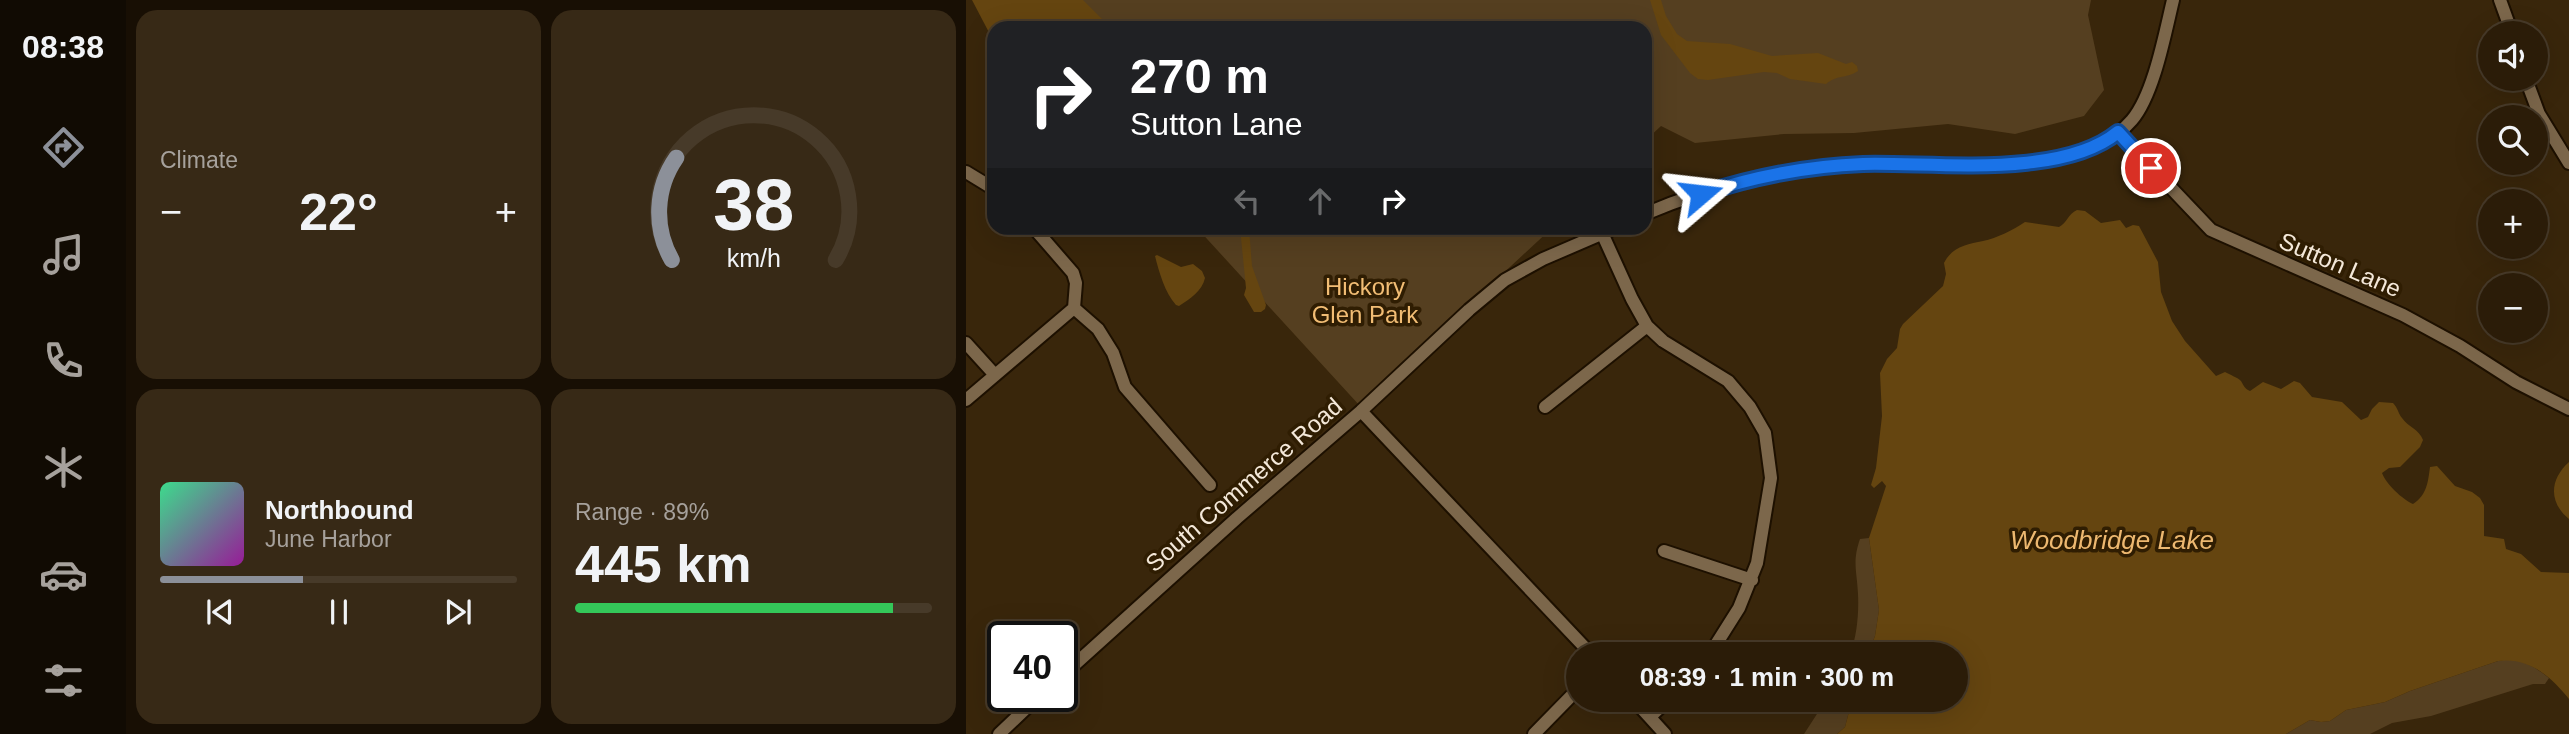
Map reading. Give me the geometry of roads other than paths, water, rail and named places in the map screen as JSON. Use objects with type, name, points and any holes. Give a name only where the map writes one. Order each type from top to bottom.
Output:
[{"type":"street","points":[[1652,212],[1724,187],[1778,174],[1861,164],[2043,161],[2083,152],[2118,132],[2132,120],[2146,94],[2157,64],[2174,0]]},
{"type":"street","points":[[2500,0],[2508,21]]},
{"type":"street","points":[[2530,91],[2539,114],[2569,163]]},
{"type":"street","name":"Sutton Lane","points":[[2118,132],[2211,230],[2403,315],[2460,346],[2516,382],[2569,409]]},
{"type":"street","points":[[966,172],[987,185]]},
{"type":"street","points":[[966,400],[1071,310],[1076,283],[1073,273],[1040,235]]},
{"type":"street","points":[[1362,411],[1469,310],[1505,280],[1543,259],[1598,235]]},
{"type":"street","points":[[1611,235],[1632,299],[1647,326],[1663,341],[1728,381],[1758,419],[1765,433],[1771,478],[1752,580],[1739,608],[1718,642]]},
{"type":"street","points":[[1071,310],[1098,329],[1113,353],[1125,387],[1210,485]]},
{"type":"street","points":[[1545,407],[1647,326]]},
{"type":"street","points":[[966,342],[995,374]]},
{"type":"street","name":"South Commerce Road","points":[[1078,661],[1226,527],[1362,411],[1580,642]]},
{"type":"street","points":[[1664,551],[1752,580]]},
{"type":"street","points":[[1534,734],[1566,701]]},
{"type":"street","points":[[999,734],[1023,712]]},
{"type":"street","points":[[1645,712],[1665,734]]},
{"type":"street","points":[[1650,717],[1655,712]]},
{"type":"water","points":[[972,0],[1083,0],[1104,21],[987,21],[987,29]]},
{"type":"water","points":[[1650,0],[1661,0],[1666,16],[1677,34],[1687,41],[1730,44],[1772,56],[1818,53],[1846,64],[1852,62],[1858,71],[1826,84],[1764,72],[1698,79],[1690,73],[1661,35]]},
{"type":"water","name":"Woodbridge Lake","points":[[2077,210],[2085,211],[2101,223],[2120,220],[2126,228],[2139,226],[2158,262],[2161,292],[2172,321],[2185,341],[2216,376],[2225,372],[2239,380],[2250,391],[2263,382],[2281,389],[2294,381],[2300,383],[2312,397],[2342,402],[2361,420],[2368,417],[2379,402],[2393,403],[2404,421],[2419,433],[2423,440],[2420,447],[2400,467],[2389,468],[2382,473],[2395,491],[2413,504],[2424,492],[2430,467],[2437,466],[2455,486],[2480,498],[2484,505],[2484,536],[2504,539],[2506,549],[2521,554],[2541,572],[2569,573],[2569,699],[2547,676],[2529,665],[2498,661],[2385,702],[2346,710],[2330,721],[2310,720],[2286,734],[1837,734],[1845,727],[1849,712],[1968,712],[1968,642],[1873,642],[1879,610],[1869,538],[1886,486],[1882,481],[1874,488],[1871,485],[1876,468],[1882,416],[1880,373],[1897,348],[1903,324],[1943,286],[1946,274],[1944,263],[1956,250],[1999,236],[2025,222],[2059,227]]},
{"type":"water","points":[[1241,235],[1250,235],[1252,266],[1266,305],[1265,309],[1254,312],[1244,295],[1246,288]]},
{"type":"water","points":[[1155,256],[1181,267],[1193,264],[1202,271],[1205,278],[1201,287],[1179,306],[1172,300],[1166,288]]},
{"type":"water","points":[[2569,462],[2569,519],[2557,505],[2554,490],[2558,476]]},
{"type":"park label","name":"Hickory Glen Park","points":[[1365,301]]}]
